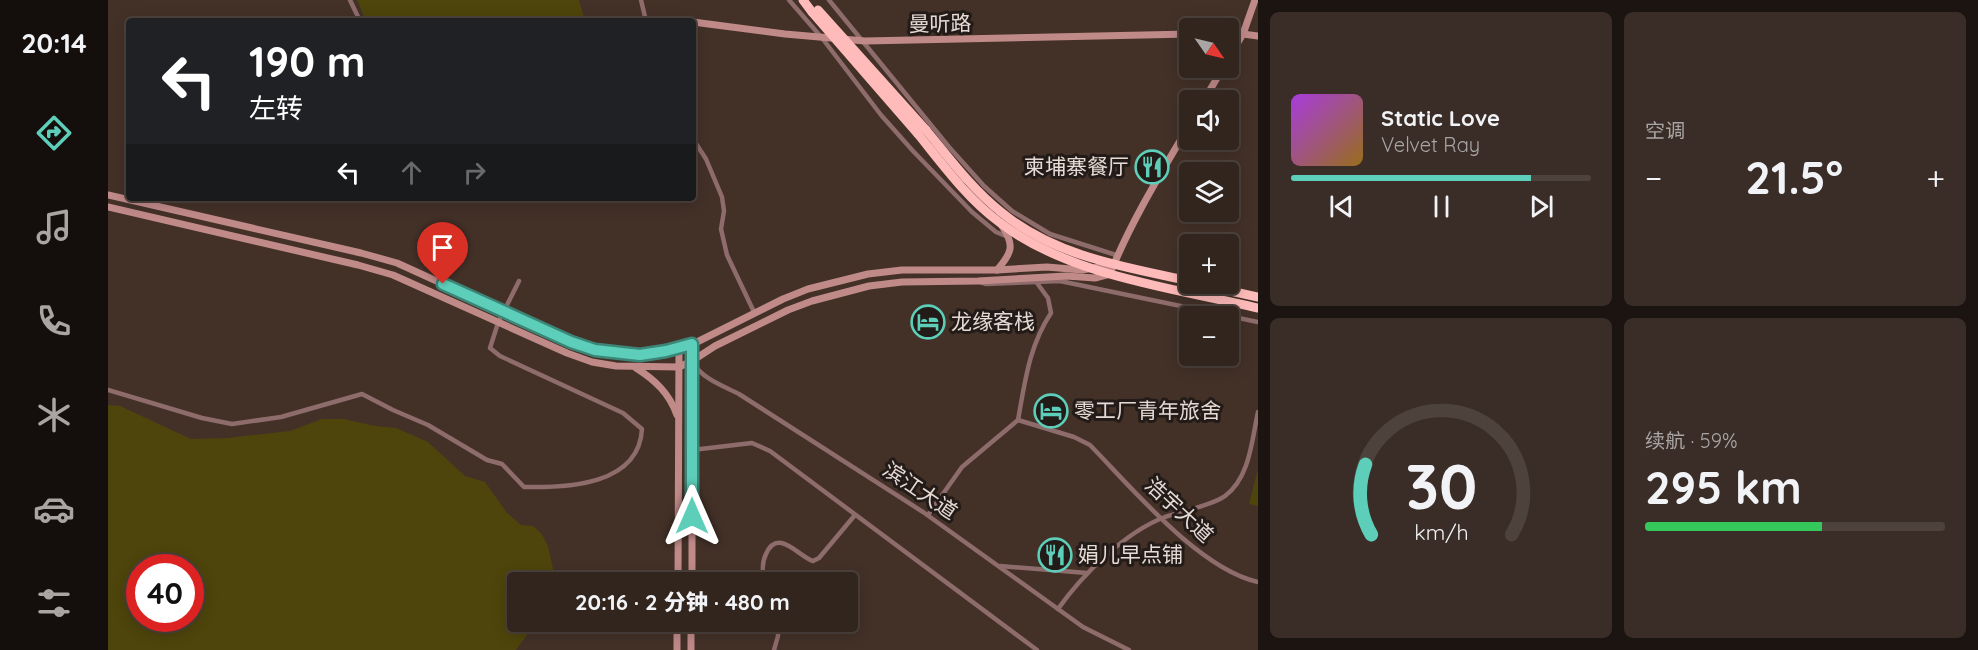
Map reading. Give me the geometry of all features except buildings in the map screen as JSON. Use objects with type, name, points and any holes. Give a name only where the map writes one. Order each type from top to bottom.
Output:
[{"type":"highway","points":[[803,0],[922,132],[1000,212],[1034,235],[1066,249],[1179,288]]},
{"type":"highway","points":[[811,0],[815,11]]},
{"type":"highway","points":[[922,132],[961,187],[998,222],[1030,242],[1092,268],[1113,265],[1179,279]]},
{"type":"highway","points":[[1239,293],[1258,297]]},
{"type":"highway","points":[[1198,294],[1258,308]]},
{"type":"street","points":[[350,0],[359,18]]},
{"type":"street","points":[[641,0],[644,18]]},
{"type":"street","points":[[789,0],[822,38],[881,115],[939,180],[996,232],[1010,238]]},
{"type":"street","points":[[829,0],[949,147],[984,186],[1012,211],[1050,234],[1113,265]]},
{"type":"street","points":[[1239,40],[1256,0]]},
{"type":"street","name":"曼听路","points":[[696,22],[864,41],[1179,34]]},
{"type":"street","points":[[1239,33],[1258,36]]},
{"type":"street","points":[[108,207],[393,275],[498,323],[592,362],[678,367],[761,322],[812,301],[869,286],[902,282],[1066,276],[1095,278],[1113,265],[1151,189],[1179,142]]},
{"type":"street","points":[[696,144],[706,159],[722,197],[724,211],[722,229],[727,255],[754,312]]},
{"type":"street","points":[[108,195],[126,199]]},
{"type":"street","points":[[134,201],[397,263],[571,342],[595,350],[640,355],[679,349],[754,312],[808,289],[857,276],[902,270],[997,270],[1047,267],[1082,270],[1092,268]]},
{"type":"street","points":[[997,270],[1008,257],[1010,238],[998,222]]},
{"type":"street","points":[[938,270],[938,282]]},
{"type":"street","points":[[108,390],[202,418],[232,424],[281,417],[362,394],[428,425],[487,460],[502,464],[524,487],[546,488],[584,483],[608,476],[630,462],[641,441],[642,429],[623,413],[500,356],[490,348],[498,323],[519,281]]},
{"type":"street","points":[[978,281],[986,284],[1060,281],[1181,306]]},
{"type":"street","points":[[928,515],[962,467],[1018,420],[1028,362],[1040,330],[1051,313],[1048,298],[1037,283]]},
{"type":"street","points":[[1239,318],[1258,322]]},
{"type":"street","points":[[692,344],[692,572]]},
{"type":"street","points":[[678,572],[679,349]]},
{"type":"street","name":"滨江大道","points":[[692,361],[707,379],[739,394],[928,515],[1083,627],[1129,650]]},
{"type":"street","points":[[634,366],[656,382],[666,394],[679,419]]},
{"type":"street","points":[[1058,609],[1087,573],[1123,541],[1162,518],[1225,496],[1239,480],[1246,466],[1258,412]]},
{"type":"street","name":"浩宇大道","points":[[1018,420],[1074,437],[1090,445],[1162,518],[1208,559],[1244,579],[1258,582]]},
{"type":"street","points":[[692,450],[752,442],[761,446],[1037,650]]},
{"type":"street","points":[[764,572],[764,556],[769,548],[782,543],[792,546],[806,559],[813,561],[819,558],[855,515]]},
{"type":"street","points":[[999,566],[1087,573]]},
{"type":"street","points":[[677,632],[677,650]]},
{"type":"street","points":[[691,632],[691,650]]},
{"type":"street","points":[[774,650],[778,632]]},
{"type":"shaded area","points":[[357,0],[579,0],[584,18],[365,18]]},
{"type":"shaded area","points":[[108,405],[120,406],[191,439],[228,438],[290,431],[322,419],[344,419],[396,428],[428,442],[465,476],[485,482],[507,513],[521,525],[533,526],[541,533],[548,546],[553,572],[507,572],[507,632],[529,632],[516,650],[108,650]]},
{"type":"shaded area","points":[[1258,469],[1258,506],[1249,504]]},
{"type":"place","name":"柬埔寨餐厅","points":[[1152,167]]},
{"type":"place","name":"龙缘客栈","points":[[928,322]]},
{"type":"place","name":"零工厂青年旅舍","points":[[1051,411]]},
{"type":"place","name":"娟儿早点铺","points":[[1055,555]]},
{"type":"route","points":[[443,284],[571,342],[595,350],[640,355],[687,347],[692,344],[692,516]]}]
